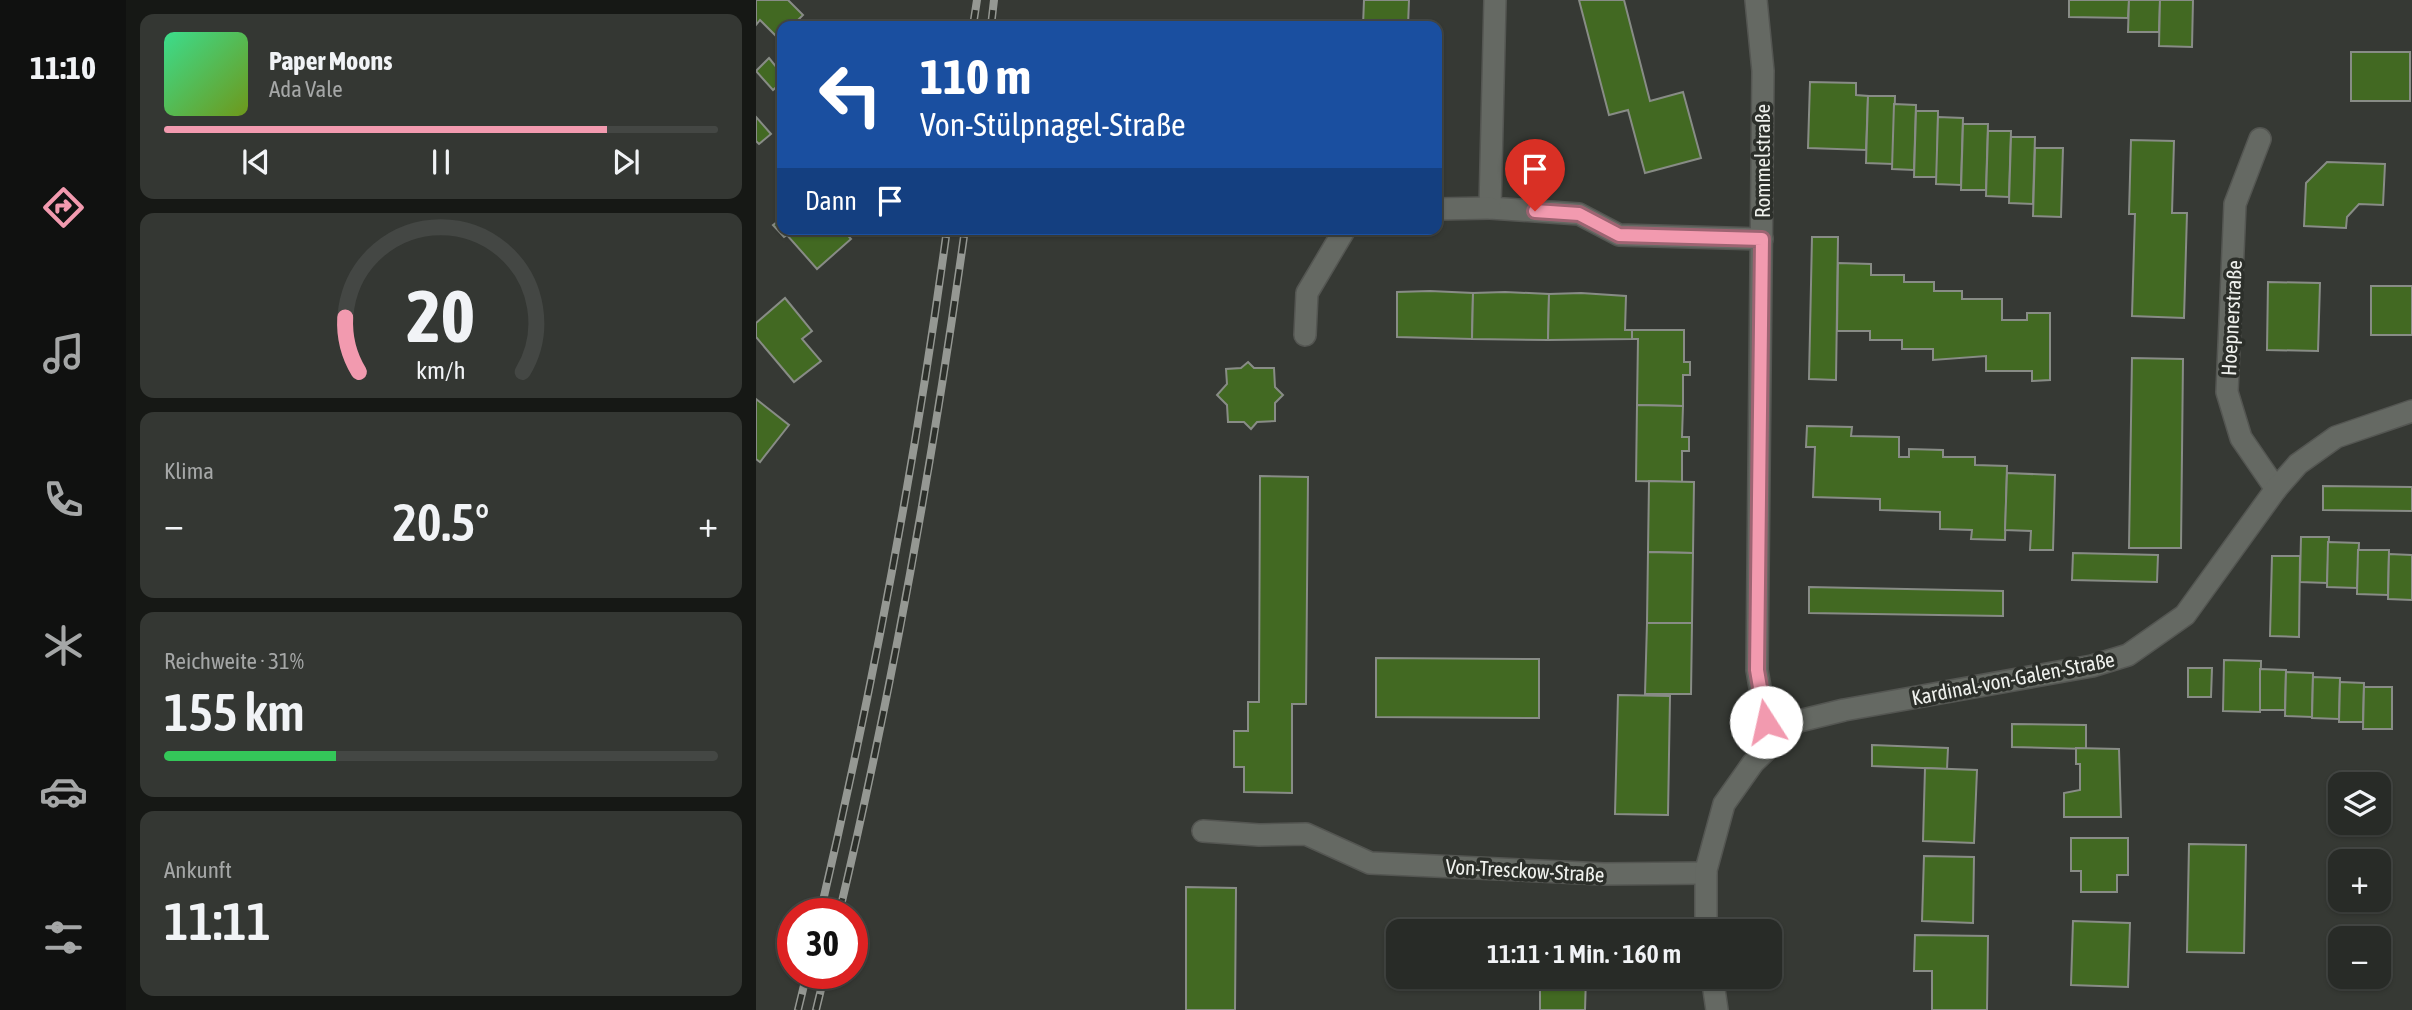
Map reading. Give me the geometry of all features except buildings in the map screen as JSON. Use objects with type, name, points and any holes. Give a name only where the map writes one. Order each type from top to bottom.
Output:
[{"type":"street","points":[[1490,208],[1495,0]]},
{"type":"street","name":"Rommelstraße","points":[[1756,0],[1762,71],[1757,670],[1766,722],[1777,739]]},
{"type":"street","name":"Hoepnerstraße","points":[[2260,139],[2235,204],[2227,392],[2241,438],[2276,489]]},
{"type":"street","points":[[1442,209],[1490,208],[1579,214],[1619,235],[1762,239]]},
{"type":"street","points":[[1305,335],[1307,293],[1341,235]]},
{"type":"street","name":"Kardinal-von-Galen-Straße","points":[[1706,919],[1706,873],[1724,804],[1753,763],[1795,722],[1844,710],[2092,666],[2128,655],[2185,615],[2276,489],[2298,464],[2336,437],[2412,411]]},
{"type":"street","name":"Von-Tresckow-Straße","points":[[1203,831],[1259,835],[1306,834],[1347,850],[1370,863],[1604,874],[1706,873]]},
{"type":"street","points":[[1714,989],[1717,1010]]},
{"type":"railway","points":[[974,21],[977,0]]},
{"type":"railway","points":[[992,21],[994,0]]},
{"type":"railway","points":[[824,898],[892,573],[922,401],[946,235]]},
{"type":"railway","points":[[843,898],[877,744],[910,573],[964,235]]},
{"type":"railway","points":[[798,1010],[803,989]]},
{"type":"railway","points":[[816,1010],[821,989]]},
{"type":"route","points":[[1535,211],[1579,214],[1619,235],[1762,239],[1757,670],[1766,722]]}]
